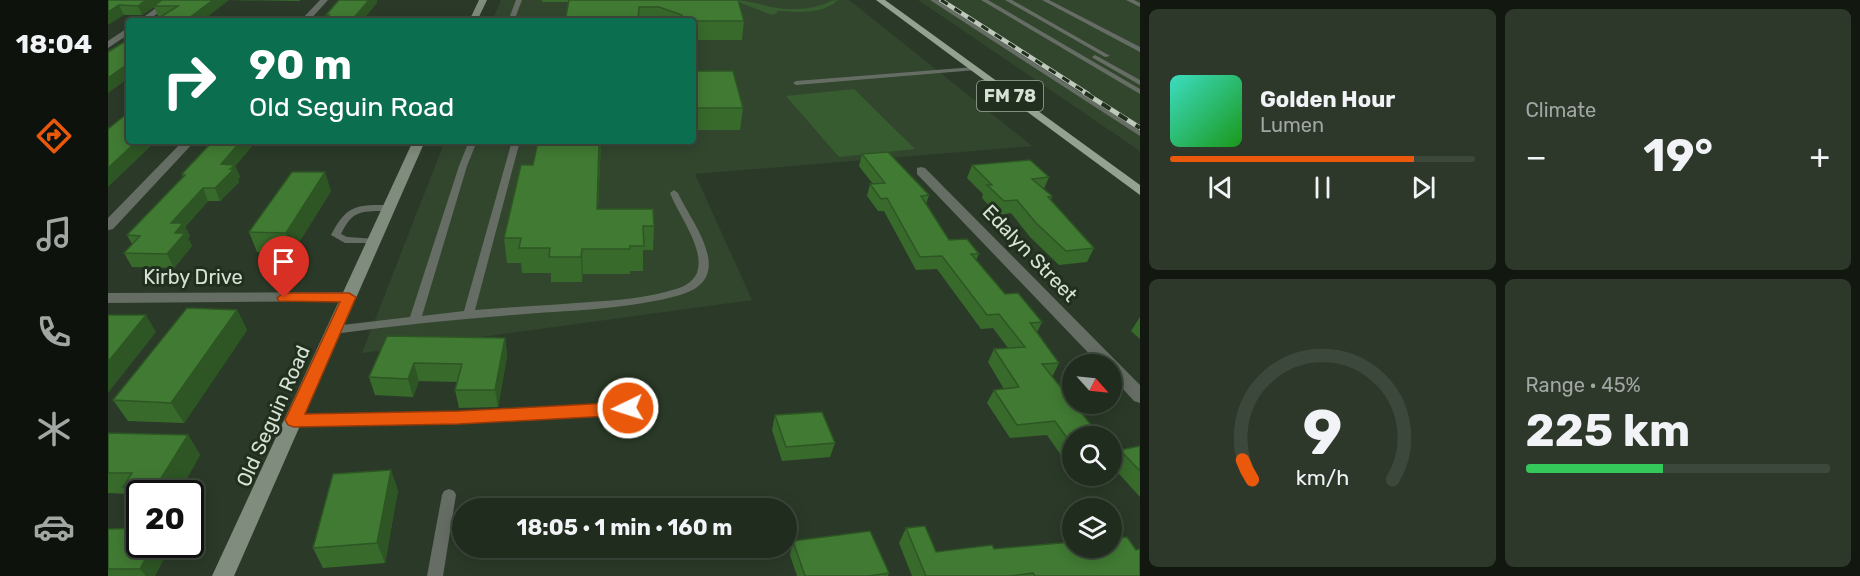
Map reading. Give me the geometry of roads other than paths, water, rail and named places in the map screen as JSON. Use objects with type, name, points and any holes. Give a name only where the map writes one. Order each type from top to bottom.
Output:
[{"type":"main road","name":"FM 78","points":[[880,0],[1140,191]]},
{"type":"street","points":[[146,18],[172,0]]},
{"type":"street","points":[[306,18],[324,0]]},
{"type":"street","points":[[474,18],[483,0]]},
{"type":"street","points":[[108,45],[126,32]]},
{"type":"street","points":[[108,226],[186,144]]},
{"type":"street","name":"Old Seguin Road","points":[[223,576],[418,144]]},
{"type":"street","name":"Edalyn Street","points":[[921,171],[1098,354]]},
{"type":"street","name":"Kirby Drive","points":[[108,298],[349,297]]},
{"type":"street","name":"Edalyn Street","points":[[1122,378],[1140,396]]},
{"type":"lane","points":[[512,18],[519,0]]},
{"type":"lane","points":[[933,0],[1140,134]]},
{"type":"lane","points":[[984,0],[1140,92]]},
{"type":"lane","points":[[996,0],[1140,83]]},
{"type":"lane","points":[[1008,0],[1140,75]]},
{"type":"lane","points":[[1045,0],[1140,50]]},
{"type":"lane","points":[[1129,0],[1140,5]]},
{"type":"lane","points":[[796,83],[974,69]]},
{"type":"lane","points":[[415,319],[472,144]]},
{"type":"lane","points":[[469,314],[515,144]]},
{"type":"lane","points":[[334,330],[415,319],[613,303],[681,291],[693,285],[701,277],[704,268],[703,251],[677,204],[674,193]]},
{"type":"lane","points":[[375,241],[345,240],[336,235],[344,217],[351,212],[361,208],[389,208]]},
{"type":"lane","points":[[294,420],[459,417],[628,408]]},
{"type":"lane","points":[[435,576],[449,495]]},
{"type":"railway","points":[[941,0],[1088,94]]},
{"type":"railway","points":[[1085,93],[1140,128]]}]
